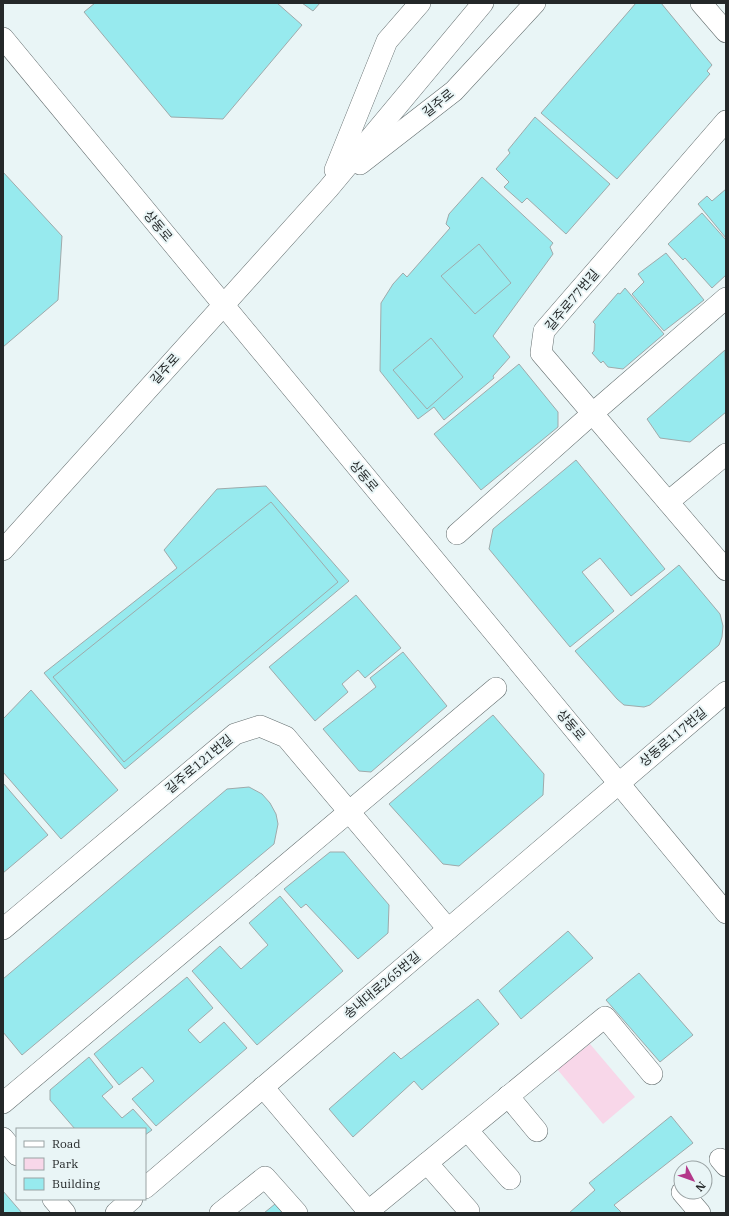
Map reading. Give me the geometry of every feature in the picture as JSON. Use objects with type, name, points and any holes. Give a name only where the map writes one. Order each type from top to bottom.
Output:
[{"type":"street","name":"길주로","points":[[328,189],[387,41],[420,3]]},
{"type":"street","name":"길주로","points":[[3,550],[328,189],[483,3]]},
{"type":"street","name":"길주로","points":[[328,189],[454,91],[535,3]]},
{"type":"street","points":[[701,3],[726,32]]},
{"type":"street","name":"상동로","points":[[3,38],[10,60],[224,305],[726,913]]},
{"type":"street","name":"길주로77번길","points":[[726,121],[544,331],[541,353],[726,570]]},
{"type":"street","points":[[457,534],[592,413],[726,298]]},
{"type":"street","points":[[668,502],[726,454]]},
{"type":"street","points":[[3,1103],[496,688]]},
{"type":"street","name":"상동로117번길","points":[[619,783],[726,692]]},
{"type":"street","name":"길주로121번길","points":[[3,929],[235,734],[260,726],[286,737],[448,929]]},
{"type":"street","name":"송내대로265번길","points":[[146,1187],[619,783]]},
{"type":"street","points":[[263,1087],[367,1212],[605,1017],[652,1074]]},
{"type":"street","points":[[508,1096],[537,1131]]},
{"type":"street","points":[[467,1130],[510,1179]]},
{"type":"street","points":[[3,1138],[16,1154]]},
{"type":"street","points":[[427,1162],[469,1211]]},
{"type":"street","points":[[220,1213],[265,1176],[297,1213]]},
{"type":"street","points":[[54,1200],[65,1213]]},
{"type":"street","points":[[689,1200],[700,1213]]},
{"type":"green space","points":[[590,1044],[635,1097],[603,1124],[557,1069]]},
{"type":"building","points":[[95,3],[277,3],[302,25],[223,119],[171,117],[84,12]]},
{"type":"building","points":[[302,3],[320,3],[313,11]]},
{"type":"building","points":[[636,3],[661,3],[712,65],[707,71],[710,74],[617,179],[541,113]]},
{"type":"building","points":[[535,117],[610,184],[566,234],[527,198],[522,203],[504,187],[509,182],[496,169],[510,153],[508,150]]},
{"type":"building","points":[[3,172],[62,236],[58,300],[3,347]]},
{"type":"building","points":[[482,177],[553,243],[550,247],[553,254],[493,336],[510,357],[493,376],[494,378],[444,420],[434,407],[418,419],[380,371],[381,303],[393,284],[403,273],[407,277],[450,228],[446,224],[449,214]]},
{"type":"building","points":[[726,189],[726,238],[698,204],[707,196],[712,201]]},
{"type":"building","points":[[702,213],[726,240],[726,275],[712,288],[685,258],[683,260],[668,244]]},
{"type":"building","points":[[479,244],[511,283],[475,314],[441,276]]},
{"type":"building","points":[[666,253],[704,300],[664,331],[632,294],[644,282],[638,274]]},
{"type":"building","points":[[625,288],[664,334],[623,369],[608,367],[603,361],[601,363],[592,353],[594,351],[595,324],[593,322],[618,293],[620,294]]},
{"type":"building","points":[[431,338],[463,377],[427,409],[393,370]]},
{"type":"building","points":[[725,350],[726,412],[690,442],[660,438],[647,419]]},
{"type":"building","points":[[519,364],[558,412],[558,427],[481,490],[434,434]]},
{"type":"building","points":[[576,460],[665,569],[631,596],[600,558],[582,572],[614,611],[570,647],[489,549],[493,529]]},
{"type":"building","points":[[266,486],[349,581],[125,769],[44,673],[177,568],[164,550],[217,489]]},
{"type":"building","points":[[271,502],[338,582],[124,762],[53,677]]},
{"type":"building","points":[[679,565],[720,614],[723,626],[722,637],[719,645],[650,705],[644,707],[624,705],[575,651]]},
{"type":"building","points":[[356,595],[401,648],[365,678],[358,670],[342,684],[348,692],[315,721],[269,667]]},
{"type":"building","points":[[403,652],[447,706],[371,772],[359,771],[323,729],[376,687],[370,678]]},
{"type":"building","points":[[31,690],[118,790],[61,839],[3,772],[3,719]]},
{"type":"building","points":[[493,715],[544,774],[543,795],[459,866],[443,864],[389,804]]},
{"type":"building","points":[[3,783],[48,835],[3,873]]},
{"type":"building","points":[[249,787],[262,794],[270,803],[276,814],[278,824],[274,844],[22,1055],[3,1032],[3,979],[227,789]]},
{"type":"building","points":[[330,852],[344,852],[389,905],[388,933],[358,959],[306,904],[301,908],[284,889]]},
{"type":"building","points":[[280,896],[343,971],[257,1045],[192,971],[220,946],[241,969],[268,945],[249,923]]},
{"type":"building","points":[[568,931],[593,958],[521,1019],[499,991]]},
{"type":"building","points":[[639,973],[693,1035],[660,1062],[606,1000]]},
{"type":"building","points":[[187,977],[213,1008],[188,1030],[200,1043],[224,1022],[247,1048],[156,1126],[132,1099],[154,1081],[142,1067],[119,1085],[94,1054]]},
{"type":"building","points":[[478,999],[499,1024],[422,1090],[414,1081],[353,1137],[329,1109],[394,1052],[401,1059]]},
{"type":"building","points":[[89,1057],[113,1087],[102,1096],[122,1118],[133,1109],[152,1130],[146,1134],[146,1128],[74,1128],[50,1100],[50,1090]]},
{"type":"building","points":[[671,1116],[693,1143],[614,1205],[621,1212],[620,1213],[569,1213],[595,1190],[589,1183]]},
{"type":"building","points":[[3,1191],[22,1213],[3,1213]]},
{"type":"building","points":[[275,1204],[283,1213],[264,1213]]}]
